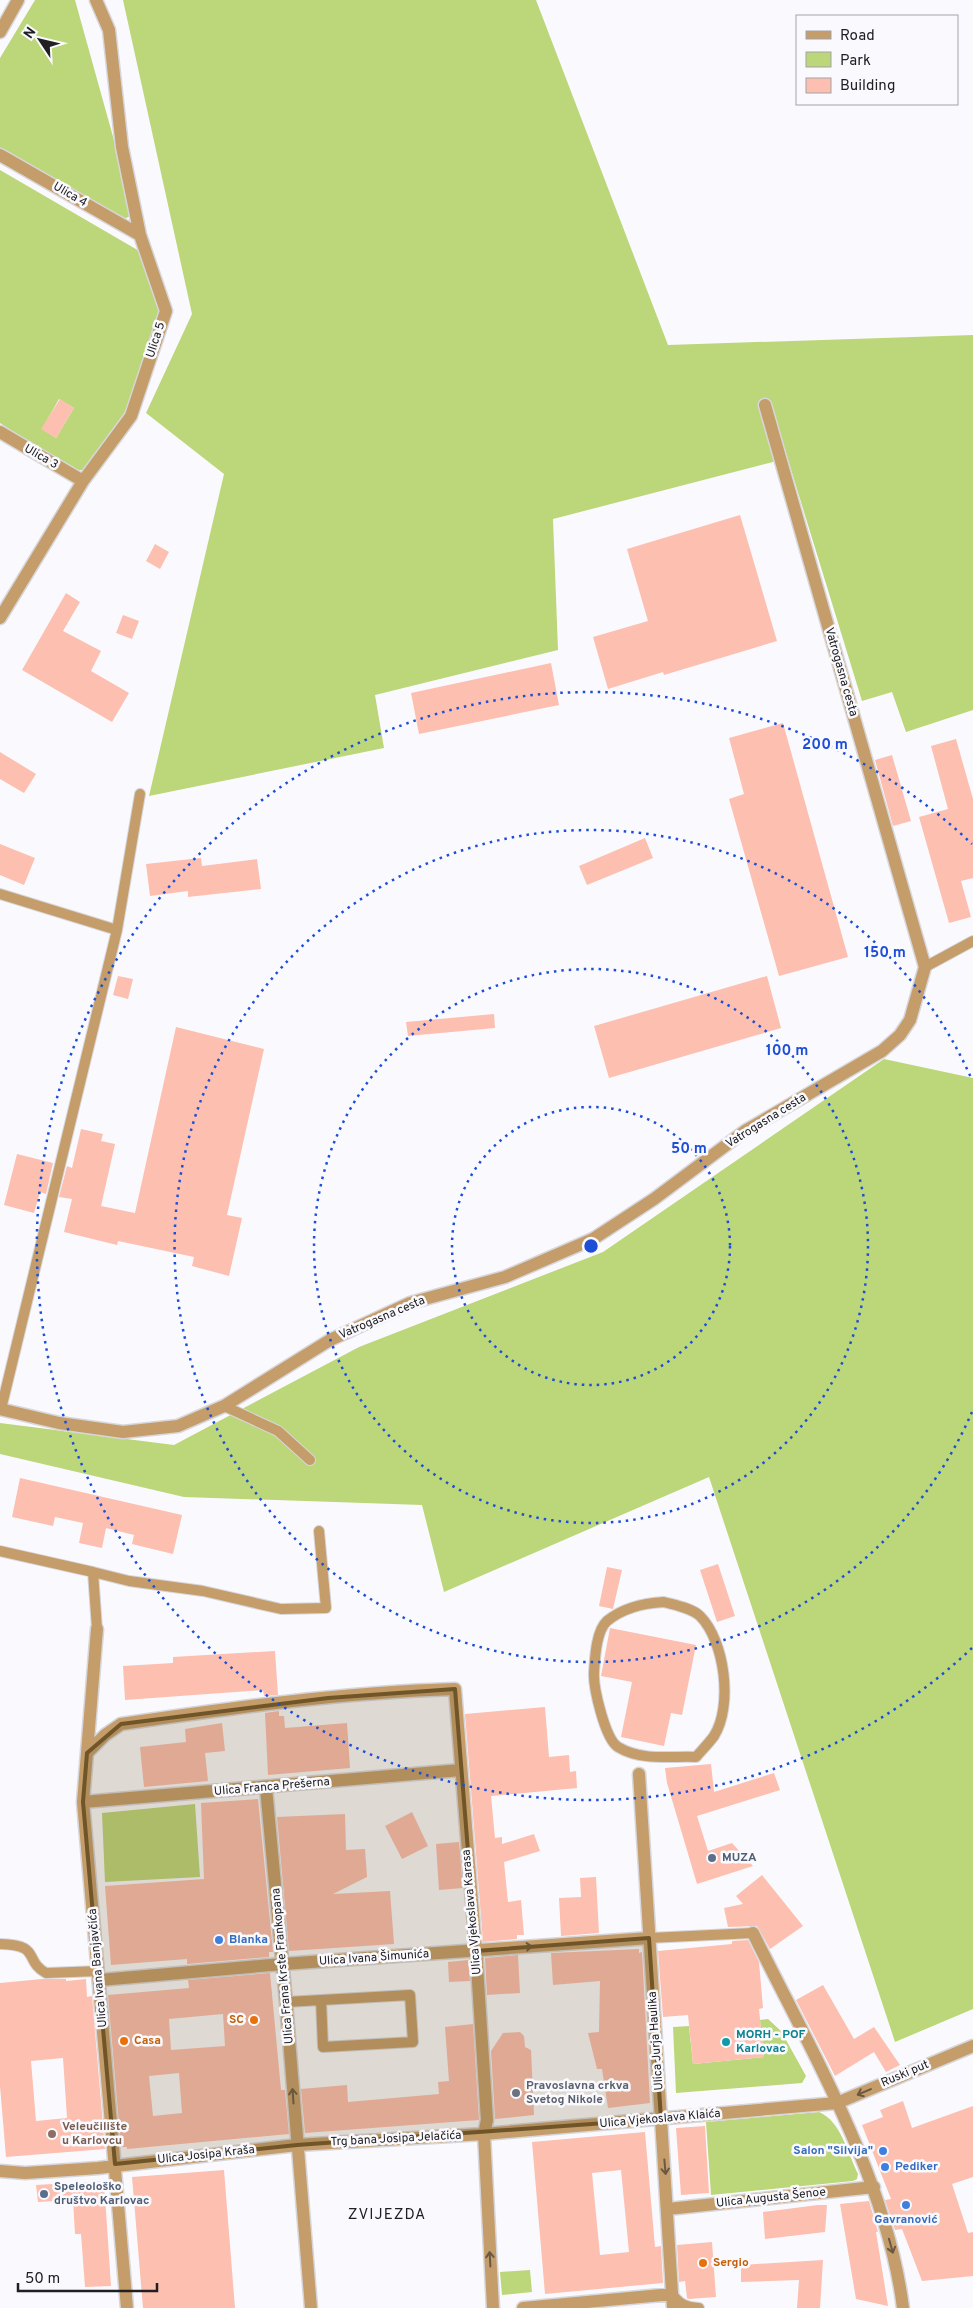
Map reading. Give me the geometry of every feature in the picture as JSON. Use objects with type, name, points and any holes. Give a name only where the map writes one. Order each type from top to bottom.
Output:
[{"type":"street","points":[[0,32],[18,0]]},
{"type":"street","name":"Ulica 5","points":[[0,618],[82,481],[131,416],[166,311],[140,235],[122,147],[109,30],[96,0]]},
{"type":"street","name":"Ulica 4","points":[[0,155],[140,235]]},
{"type":"street","name":"Vatrogasna cesta","points":[[1,1409],[59,1423],[123,1432],[178,1426],[224,1406],[330,1340],[374,1320],[410,1304],[505,1276],[593,1239],[654,1199],[745,1131],[882,1051],[900,1036],[910,1020],[925,967],[765,405]]},
{"type":"street","name":"Ulica 3","points":[[0,432],[82,481]]},
{"type":"street","name":"Ulica Ivana Banjavčića","points":[[97,1629],[84,1802],[127,2308]]},
{"type":"street","name":"Ulica Vjekoslava Karasa","points":[[87,1753],[121,1724],[328,1698],[408,1690],[455,1689],[476,1951],[487,2120],[484,2134]]},
{"type":"street","name":"Ulica Franca Prešerna","points":[[84,1802],[461,1770]]},
{"type":"street","name":"Ulica Jurja Haulika","points":[[639,1774],[673,2308]]},
{"type":"street","name":"Ulica Frana Krste Frankopana","points":[[266,1788],[298,2145]]},
{"type":"street","points":[[753,1933],[837,2103],[874,2186],[898,2268],[903,2308]]},
{"type":"street","name":"Ulica Ivana Šimunića","points":[[99,1976],[649,1938]]},
{"type":"street","name":"Ruski put","points":[[837,2103],[973,2046]]},
{"type":"street","name":"Ulica Vjekoslava Klaića","points":[[484,2134],[837,2103]]},
{"type":"street","points":[[484,2134],[493,2308]]},
{"type":"street","name":"Trg bana Josipa Jelačića","points":[[298,2145],[484,2134]]},
{"type":"street","points":[[298,2145],[311,2308]]},
{"type":"street","name":"Ulica Josipa Kraša","points":[[0,2170],[25,2173],[98,2168],[115,2164],[298,2145]]},
{"type":"street","name":"Ulica Augusta Šenoe","points":[[668,2209],[874,2186]]},
{"type":"street","points":[[523,2308],[672,2294]]},
{"type":"lane","points":[[1,1409],[117,930],[140,794]]},
{"type":"lane","points":[[0,894],[117,930]]},
{"type":"lane","points":[[925,967],[973,941]]},
{"type":"lane","points":[[224,1406],[278,1431],[310,1460]]},
{"type":"lane","points":[[0,1551],[129,1581],[203,1591],[281,1609],[326,1608],[319,1531]]},
{"type":"lane","points":[[93,1572],[97,1629]]},
{"type":"lane","points":[[664,1602],[699,1614],[713,1632],[722,1658],[722,1710],[714,1735],[696,1757],[640,1756],[616,1746],[605,1725],[594,1674],[600,1633],[607,1622],[643,1604],[664,1602]]},
{"type":"lane","points":[[639,1774],[640,1756]]},
{"type":"lane","points":[[649,1938],[753,1933]]},
{"type":"lane","points":[[0,1944],[17,1944],[29,1950],[38,1968],[46,1973],[99,1976]]},
{"type":"lane","points":[[286,2002],[321,2000],[410,1995],[413,2042],[323,2047],[321,2000]]},
{"type":"lane","points":[[672,2294],[679,2303],[687,2307],[699,2308]]},
{"type":"highlighted area","points":[[455,1689],[476,1951],[649,1938],[661,2119],[297,2145],[115,2164],[83,1802],[87,1753],[121,1724],[328,1698]]},
{"type":"green space","points":[[35,0],[75,0],[132,205],[130,216],[123,220],[0,150],[0,58]]},
{"type":"green space","points":[[123,0],[536,0],[668,345],[973,335],[973,710],[906,732],[892,692],[862,701],[785,450],[773,462],[553,519],[558,650],[375,695],[384,748],[149,796],[224,474],[146,413],[192,314]]},
{"type":"green space","points":[[0,170],[141,252],[159,312],[127,415],[85,470],[71,470],[0,423]],"holes":[[[59,399],[74,408],[56,438],[42,429]]]},
{"type":"green space","points":[[884,1059],[973,1078],[973,2009],[895,2042],[709,1477],[444,1592],[422,1505],[184,1497],[0,1454],[0,1423],[174,1445],[359,1347],[603,1252]]},
{"type":"green space","points":[[195,1804],[200,1877],[105,1882],[102,1813]]},
{"type":"green space","points":[[768,2019],[781,2031],[806,2076],[802,2083],[676,2093],[673,2027],[689,2026],[693,2064],[764,2057],[760,2020]]},
{"type":"green space","points":[[819,2112],[827,2116],[838,2130],[858,2174],[857,2179],[853,2181],[711,2195],[706,2122]]},
{"type":"green space","points":[[530,2270],[532,2292],[502,2295],[500,2272]]},
{"type":"building","points":[[60,399],[74,408],[56,438],[41,429]]},
{"type":"building","points":[[740,515],[777,641],[664,675],[663,672],[608,689],[593,637],[648,621],[627,549]]},
{"type":"building","points":[[155,544],[169,552],[160,569],[146,561]]},
{"type":"building","points":[[66,593],[80,602],[63,631],[101,651],[91,671],[129,693],[112,722],[22,670]]},
{"type":"building","points":[[123,615],[139,621],[132,639],[116,633]]},
{"type":"building","points":[[551,663],[559,705],[419,734],[411,693]]},
{"type":"building","points":[[783,723],[848,957],[779,976],[729,799],[744,794],[729,738]]},
{"type":"building","points":[[956,739],[973,799],[973,878],[961,881],[971,917],[949,923],[919,817],[948,809],[931,746]]},
{"type":"building","points":[[0,752],[36,774],[24,793],[0,779]]},
{"type":"building","points":[[892,755],[911,821],[893,826],[875,760]]},
{"type":"building","points":[[645,838],[653,858],[587,885],[579,866]]},
{"type":"building","points":[[0,844],[35,858],[24,885],[0,875]]},
{"type":"building","points":[[201,858],[202,866],[257,859],[261,889],[188,897],[188,891],[150,896],[146,864]]},
{"type":"building","points":[[118,976],[133,979],[128,999],[113,995]]},
{"type":"building","points":[[767,976],[781,1028],[609,1078],[594,1026]]},
{"type":"building","points":[[494,1014],[495,1028],[408,1036],[406,1022]]},
{"type":"building","points":[[176,1027],[264,1049],[227,1215],[242,1218],[229,1276],[192,1266],[194,1257],[118,1241],[117,1245],[64,1232],[72,1199],[59,1197],[67,1166],[72,1168],[81,1129],[103,1134],[101,1141],[115,1144],[101,1206],[135,1213]]},
{"type":"building","points":[[17,1154],[53,1163],[46,1194],[40,1192],[34,1213],[4,1205]]},
{"type":"building","points":[[20,1478],[182,1515],[173,1554],[132,1544],[134,1535],[106,1528],[102,1548],[79,1543],[83,1523],[55,1517],[53,1526],[12,1517]]},
{"type":"building","points":[[718,1564],[735,1616],[717,1622],[700,1570]]},
{"type":"building","points":[[607,1567],[622,1570],[613,1609],[599,1606]]},
{"type":"building","points":[[610,1628],[696,1645],[682,1715],[671,1713],[664,1746],[621,1737],[632,1682],[601,1676]]},
{"type":"building","points":[[275,1651],[278,1695],[264,1696],[263,1690],[125,1700],[123,1666],[173,1663],[173,1657]]},
{"type":"building","points":[[545,1707],[549,1757],[569,1755],[570,1772],[576,1771],[577,1788],[491,1796],[495,1838],[502,1837],[502,1844],[534,1834],[540,1851],[504,1862],[508,1902],[521,1900],[524,1935],[517,1935],[517,1939],[483,1942],[465,1714]]},
{"type":"building","points":[[279,1711],[279,1716],[284,1716],[285,1728],[347,1723],[350,1768],[268,1775],[265,1713]]},
{"type":"building","points":[[222,1723],[225,1751],[205,1753],[208,1781],[144,1787],[140,1747],[186,1742],[185,1729]]},
{"type":"building","points":[[711,1764],[714,1792],[774,1773],[780,1790],[697,1816],[708,1851],[732,1843],[753,1866],[697,1884],[667,1783],[665,1768]]},
{"type":"building","points":[[258,1799],[273,1952],[269,1952],[269,1957],[187,1964],[187,1959],[111,1965],[105,1886],[204,1879],[201,1803]]},
{"type":"building","points":[[412,1812],[428,1846],[402,1859],[385,1826]]},
{"type":"building","points":[[345,1814],[346,1850],[365,1849],[367,1877],[333,1894],[390,1891],[394,1944],[289,1951],[277,1817]]},
{"type":"building","points":[[459,1842],[463,1888],[439,1890],[436,1844]]},
{"type":"building","points":[[762,1875],[803,1926],[770,1949],[757,1926],[728,1927],[724,1908],[743,1904],[736,1896]]},
{"type":"building","points":[[596,1877],[599,1933],[561,1936],[559,1898],[581,1897],[580,1878]]},
{"type":"building","points":[[748,1940],[759,1962],[763,2008],[759,2009],[764,2057],[693,2064],[688,2015],[663,2017],[658,1951],[732,1944],[732,1941]]},
{"type":"building","points":[[639,1949],[639,1953],[642,1952],[650,2103],[608,2108],[602,2069],[597,2069],[588,2033],[599,2032],[600,1981],[553,1985],[551,1953]]},
{"type":"building","points":[[518,1955],[520,1993],[487,1995],[485,1958]]},
{"type":"building","points":[[468,1960],[470,1981],[449,1982],[448,1962]]},
{"type":"building","points":[[270,1973],[281,2090],[285,2090],[289,2134],[127,2149],[127,2147],[121,2147],[108,1995],[189,1988],[188,1980]],"holes":[[[223,2014],[225,2046],[171,2050],[169,2019]],[[179,2073],[182,2113],[153,2116],[149,2076]]]},
{"type":"building","points":[[42,1979],[66,1979],[66,1981],[86,1979],[87,1997],[92,1996],[105,2149],[6,2157],[0,2086],[0,1983]],"holes":[[[63,2058],[67,2118],[36,2121],[31,2061]]]},
{"type":"building","points":[[823,1985],[854,2039],[874,2027],[900,2065],[886,2072],[874,2052],[835,2076],[796,2000]]},
{"type":"building","points":[[473,2024],[479,2120],[305,2133],[301,2089],[347,2085],[348,2102],[439,2094],[438,2082],[449,2081],[445,2027]]},
{"type":"building","name":"Pravoslavna crkva Svetog Nikole","points":[[520,2032],[524,2036],[525,2047],[531,2050],[534,2115],[495,2119],[491,2051],[503,2033]]},
{"type":"building","points":[[903,2101],[912,2128],[973,2106],[973,2177],[952,2184],[968,2233],[973,2232],[973,2276],[922,2281],[902,2229],[895,2230],[885,2200],[891,2199],[862,2125],[883,2117],[880,2110]]},
{"type":"building","points":[[705,2126],[709,2193],[681,2195],[676,2128]]},
{"type":"building","points":[[645,2132],[655,2247],[661,2246],[663,2283],[545,2294],[532,2142]],"holes":[[[621,2170],[629,2252],[600,2255],[592,2173]]]},
{"type":"building","points":[[224,2170],[235,2308],[143,2308],[132,2177]]},
{"type":"building","points":[[104,2181],[111,2286],[85,2287],[81,2234],[75,2234],[73,2200],[38,2202],[36,2185]]},
{"type":"building","points":[[869,2201],[878,2232],[876,2232],[888,2306],[856,2299],[840,2204]]},
{"type":"building","points":[[827,2205],[825,2232],[765,2239],[763,2212]]},
{"type":"building","points":[[712,2242],[716,2297],[689,2299],[687,2298],[685,2281],[679,2282],[677,2245]]},
{"type":"building","points":[[823,2260],[820,2308],[797,2308],[799,2280],[741,2282],[741,2265]]},
{"type":"place","name":"MUZA","points":[[712,1858]]},
{"type":"place","name":"Blanka","points":[[219,1940]]},
{"type":"place","name":"SC","points":[[254,2020]]},
{"type":"place","name":"Casa","points":[[124,2041]]},
{"type":"place","name":"MORH - POF Karlovac","points":[[726,2042]]},
{"type":"place","name":"Pravoslavna crkva Svetog Nikole","points":[[516,2093]]},
{"type":"place","name":"Veleučilište u Karlovcu","points":[[52,2134]]},
{"type":"place","name":"Salon \"Silvija\"","points":[[883,2151]]},
{"type":"place","name":"Pediker","points":[[885,2167]]},
{"type":"place","name":"Speleološko društvo Karlovac","points":[[44,2194]]},
{"type":"place","name":"Gavranović","points":[[906,2205]]},
{"type":"place","name":"Sergio","points":[[703,2263]]},
{"type":"district","name":"ZVIJEZDA","points":[[387,2215]]}]
